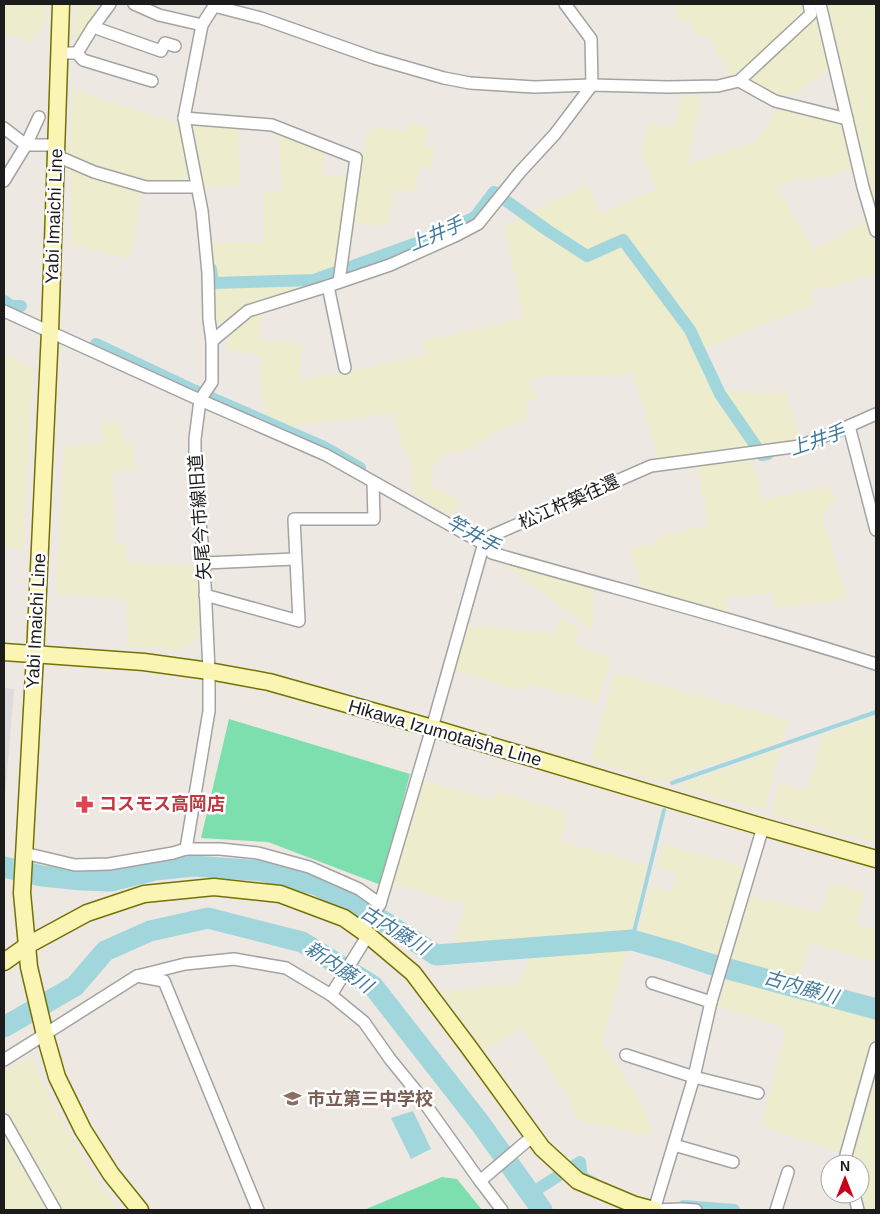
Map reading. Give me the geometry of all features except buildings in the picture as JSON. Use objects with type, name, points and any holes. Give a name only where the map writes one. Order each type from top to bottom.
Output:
[{"type":"main road","name":"Yabi Imaichi Line","points":[[61,4],[50,331],[22,893],[29,967],[45,1035],[58,1077],[83,1130],[111,1174],[140,1210]]},
{"type":"main road","name":"Hikawa Izumotaisha Line","points":[[4,652],[144,662],[269,682],[876,859]]},
{"type":"main road","points":[[4,962],[28,945],[87,913],[144,894],[214,887],[280,894],[344,918],[413,973],[468,1046],[531,1140],[578,1180],[634,1205],[654,1210]]},
{"type":"street","points":[[77,53],[110,4]]},
{"type":"street","points":[[134,4],[159,15],[202,25]]},
{"type":"street","points":[[212,341],[248,311],[390,265],[478,224],[554,134],[592,85],[591,39],[565,4]]},
{"type":"street","points":[[200,400],[212,382],[212,341],[202,211],[184,118],[202,25],[214,6],[261,18],[374,58],[444,78],[470,83],[534,88],[592,85],[718,86],[739,81],[810,9],[820,4],[863,187],[876,231]]},
{"type":"street","points":[[93,27],[161,51],[165,43],[175,46]]},
{"type":"street","points":[[59,53],[77,53],[83,60],[152,81]]},
{"type":"street","points":[[739,81],[775,101],[847,119]]},
{"type":"street","points":[[4,181],[26,145],[40,117]]},
{"type":"street","points":[[184,118],[272,125],[356,158],[333,284],[345,368]]},
{"type":"street","points":[[4,128],[26,145],[56,152],[64,160],[94,172],[146,187],[197,187]]},
{"type":"street","points":[[4,311],[326,455],[484,545],[492,553],[815,644],[876,664]]},
{"type":"street","name":"矢尾今市線旧道","points":[[186,849],[209,711],[206,595],[195,470],[195,439],[200,400]]},
{"type":"street","name":"松江杵築往還","points":[[484,545],[491,536],[651,466],[800,446],[876,414]]},
{"type":"street","points":[[849,426],[876,530]]},
{"type":"street","points":[[206,595],[299,621],[294,519],[374,519],[372,482]]},
{"type":"street","points":[[331,995],[380,904],[484,545]]},
{"type":"street","points":[[204,563],[295,559]]},
{"type":"street","points":[[696,1210],[654,1210],[694,1077],[711,1002],[763,827]]},
{"type":"street","points":[[24,853],[75,865],[109,864],[186,849],[220,849],[258,853],[309,867],[359,889],[380,904]]},
{"type":"street","points":[[4,1060],[138,976],[185,964],[234,959],[286,968],[331,995],[364,1022],[482,1179],[502,1210]]},
{"type":"street","points":[[138,976],[164,981],[258,1210]]},
{"type":"street","points":[[652,983],[711,1002]]},
{"type":"street","points":[[846,1154],[876,1048]]},
{"type":"street","points":[[626,1055],[694,1077],[758,1093]]},
{"type":"street","points":[[4,1120],[55,1210]]},
{"type":"street","points":[[482,1179],[531,1140]]},
{"type":"street","points":[[674,1145],[733,1162]]},
{"type":"street","points":[[776,1210],[788,1172]]},
{"type":"green space","points":[[4,4],[46,4],[45,22],[28,44],[12,33],[4,41]]},
{"type":"green space","points":[[76,4],[99,4],[74,48]]},
{"type":"green space","points":[[670,4],[802,4],[803,7],[800,20],[742,75],[732,78],[708,35],[693,35],[693,22],[677,21],[678,7]]},
{"type":"green space","points":[[828,4],[876,4],[876,212],[869,189]]},
{"type":"green space","points":[[816,18],[830,68],[792,96],[775,94],[748,78]]},
{"type":"green space","points":[[73,90],[178,124],[193,182],[145,182],[91,168],[69,156]]},
{"type":"green space","points":[[683,95],[701,96],[688,164],[758,141],[778,108],[842,124],[852,170],[809,180],[803,177],[776,186],[814,251],[867,218],[876,250],[876,275],[810,291],[814,304],[701,350],[722,392],[786,393],[799,435],[795,442],[659,459],[633,372],[615,375],[543,375],[528,380],[537,399],[524,403],[528,419],[494,432],[471,449],[447,453],[432,467],[430,486],[460,500],[451,516],[411,492],[413,477],[408,452],[403,451],[392,412],[354,419],[300,424],[292,431],[265,419],[261,385],[261,355],[227,350],[231,332],[249,318],[260,314],[259,340],[301,343],[300,381],[427,355],[424,340],[524,319],[504,227],[587,184],[600,214],[656,189],[641,152],[649,124],[674,127]]},
{"type":"green space","points":[[408,123],[428,127],[424,145],[434,147],[433,166],[420,166],[414,192],[393,189],[388,226],[353,223],[366,137],[373,126],[407,132]]},
{"type":"green space","points":[[189,125],[239,127],[240,185],[203,189]]},
{"type":"green space","points":[[278,131],[324,149],[322,174],[347,176],[335,277],[244,308],[227,321],[217,322],[212,243],[264,243],[264,191],[282,191]]},
{"type":"green space","points":[[70,167],[95,179],[142,190],[130,259],[72,245]]},
{"type":"green space","points":[[4,354],[33,368],[23,549],[4,548]]},
{"type":"green space","points":[[119,421],[126,444],[133,444],[135,469],[113,473],[116,544],[127,544],[127,562],[198,567],[199,635],[189,647],[172,650],[128,646],[126,599],[56,594],[64,446],[104,443],[100,425]]},
{"type":"green space","points":[[752,460],[762,500],[830,487],[835,499],[822,518],[848,599],[774,608],[774,593],[727,597],[725,613],[639,588],[638,573],[630,548],[655,544],[660,536],[709,525],[697,467]]},
{"type":"green space","points":[[507,562],[594,589],[593,630],[505,565]]},
{"type":"green space","points":[[560,616],[579,630],[575,646],[611,657],[597,703],[526,683],[524,691],[452,670],[466,625],[555,634]]},
{"type":"green space","points":[[615,673],[788,720],[782,742],[670,778],[667,783],[590,760]]},
{"type":"green space","points":[[876,717],[876,844],[771,814],[780,783],[807,790],[823,735]]},
{"type":"green space","points":[[229,719],[410,774],[381,885],[268,842],[201,838]]},
{"type":"green space","points":[[781,749],[765,806],[762,810],[680,787],[682,784]]},
{"type":"green space","points":[[422,780],[494,801],[497,792],[567,813],[561,841],[648,866],[630,933],[453,949],[465,905],[392,883]]},
{"type":"green space","points":[[664,844],[747,868],[719,962],[637,937],[651,885],[670,893],[677,874],[657,866]]},
{"type":"green space","points":[[830,883],[865,893],[857,924],[876,930],[876,962],[810,943],[798,981],[731,961],[750,896],[820,913]]},
{"type":"green space","points":[[629,944],[602,1042],[646,1112],[652,1136],[577,1120],[572,1103],[522,1028],[485,1050],[442,992],[520,983],[530,955]]},
{"type":"green space","points":[[728,974],[876,1017],[876,1031],[842,1153],[761,1126],[786,1028],[717,1006]]},
{"type":"green space","points":[[31,1057],[55,1109],[91,1173],[118,1210],[63,1210],[4,1106],[4,1071]]},
{"type":"green space","points":[[876,1067],[876,1210],[863,1210],[862,1204],[870,1204],[870,1154],[853,1154]]},
{"type":"green space","points":[[4,1135],[47,1210],[4,1210]]},
{"type":"green space","points":[[442,1177],[457,1179],[482,1210],[364,1210]]},
{"type":"shaded area","points":[[4,688],[14,689],[5,797],[4,797]]},
{"type":"water","points":[[413,1111],[431,1149],[411,1159],[391,1118]]},
{"type":"waterway","name":"上井手","points":[[211,269],[213,283],[314,280],[436,236],[475,217],[494,192],[587,256],[623,240],[690,330],[720,394],[762,455],[768,454]]},
{"type":"waterway","name":"竿井手","points":[[4,301],[11,306],[21,306]]},
{"type":"waterway","name":"竿井手","points":[[96,344],[191,389],[324,447],[360,468]]},
{"type":"waterway","points":[[672,783],[876,712]]},
{"type":"waterway","points":[[632,940],[664,810]]},
{"type":"waterway","name":"古内藤川","points":[[4,867],[42,876],[111,881],[155,870],[194,866],[263,871],[317,885],[380,919],[436,955],[632,940],[710,964],[876,1009]]},
{"type":"waterway","name":"新内藤川","points":[[4,1027],[75,986],[105,951],[150,931],[208,918],[302,942],[373,986],[480,1123],[542,1210]]},
{"type":"waterway","points":[[530,1194],[580,1162],[582,1177],[594,1183]]},
{"type":"waterway","points":[[684,1206],[734,1210]]},
{"type":"place","name":"コスモス高岡店","points":[[85,804]]},
{"type":"place","name":"市立第三中学校","points":[[293,1099]]}]
